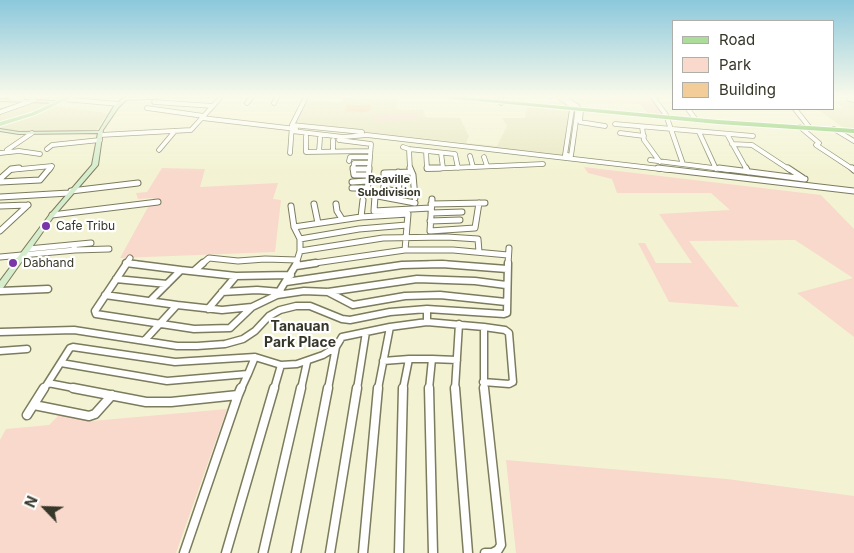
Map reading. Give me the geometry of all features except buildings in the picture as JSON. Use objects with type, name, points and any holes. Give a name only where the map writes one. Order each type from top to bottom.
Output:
[{"type":"highway","points":[[738,123],[854,131]]},
{"type":"street","points":[[0,286],[52,214],[95,165],[100,136],[108,123]]},
{"type":"street","points":[[0,130],[100,136],[191,130],[198,123]]},
{"type":"street","points":[[243,123],[343,137],[355,135],[387,137],[854,191]]},
{"type":"street","points":[[290,153],[292,130],[295,123]]},
{"type":"street","points":[[292,130],[465,144],[566,155],[573,123]]},
{"type":"street","points":[[585,123],[605,126]]},
{"type":"street","points":[[669,123],[683,164]]},
{"type":"street","points":[[806,123],[810,128]]},
{"type":"street","points":[[615,124],[753,136]]},
{"type":"street","points":[[642,127],[644,140],[660,162]]},
{"type":"street","points":[[800,127],[819,143],[816,145],[854,170]]},
{"type":"street","points":[[834,129],[854,141]]},
{"type":"street","points":[[292,130],[306,136],[371,144],[367,194],[415,205],[462,212]]},
{"type":"street","points":[[159,150],[175,131]]},
{"type":"street","points":[[699,132],[716,168]]},
{"type":"street","points":[[0,153],[13,148],[32,133]]},
{"type":"street","points":[[620,134],[644,136]]},
{"type":"street","points":[[727,134],[748,172]]},
{"type":"street","points":[[47,150],[52,145],[100,136]]},
{"type":"street","points":[[306,136],[306,152],[370,151]]},
{"type":"street","points":[[319,152],[320,138]]},
{"type":"street","points":[[333,152],[334,140]]},
{"type":"street","points":[[650,160],[805,179],[752,145],[732,144]]},
{"type":"street","points":[[403,147],[455,154],[458,168]]},
{"type":"street","points":[[409,149],[411,172],[414,175],[415,205]]},
{"type":"street","points":[[0,153],[19,151],[40,154]]},
{"type":"street","points":[[426,151],[427,169],[499,166],[510,163],[544,164]]},
{"type":"street","points":[[441,153],[443,168]]},
{"type":"street","points":[[470,156],[473,167]]},
{"type":"street","points":[[349,161],[350,157],[369,160]]},
{"type":"street","points":[[484,157],[487,166]]},
{"type":"street","points":[[497,159],[499,166]]},
{"type":"street","points":[[368,175],[354,175],[353,169],[354,163],[369,160]]},
{"type":"street","points":[[52,166],[40,180],[0,179],[11,169],[52,166]]},
{"type":"street","points":[[353,169],[369,169]]},
{"type":"street","points":[[398,172],[399,192]]},
{"type":"street","points":[[411,172],[384,173],[384,189],[415,195]]},
{"type":"street","points":[[352,182],[368,181]]},
{"type":"street","points":[[0,196],[138,183]]},
{"type":"street","points":[[352,188],[367,188]]},
{"type":"street","points":[[376,196],[374,211],[415,205]]},
{"type":"street","points":[[390,209],[391,199]]},
{"type":"street","points":[[360,216],[363,200]]},
{"type":"street","points":[[52,214],[158,202]]},
{"type":"street","points":[[459,229],[463,203]]},
{"type":"street","points":[[431,206],[430,231],[476,228],[479,203]]},
{"type":"street","points":[[431,206],[485,203]]},
{"type":"street","points":[[314,204],[318,223]]},
{"type":"street","points":[[336,204],[337,212],[342,219]]},
{"type":"street","points":[[0,206],[28,205],[0,232]]},
{"type":"street","points":[[279,294],[297,263],[300,251],[300,239],[294,227],[291,206]]},
{"type":"street","points":[[294,227],[360,216],[406,214],[409,215],[405,250]]},
{"type":"street","points":[[430,221],[460,220]]},
{"type":"street","points":[[300,239],[407,225]]},
{"type":"street","points":[[300,251],[383,238],[447,237],[477,239],[479,240],[479,252]]},
{"type":"street","points":[[74,248],[91,243]]},
{"type":"street","points":[[0,257],[25,252],[74,248],[109,249]]},
{"type":"street","points":[[0,332],[74,330],[177,346],[225,344],[243,339],[255,331],[269,316],[280,310],[296,306],[310,306],[350,320],[390,312],[427,309],[507,313],[506,285],[509,251],[405,250],[297,263],[265,259],[238,261],[209,258],[194,271]]},
{"type":"street","points":[[291,275],[236,276],[181,270],[128,261],[95,311],[96,314],[194,329],[230,328],[252,307],[279,294],[304,290],[328,292],[417,279],[475,280],[506,285]]},
{"type":"street","points":[[286,282],[402,265],[442,264],[507,269]]},
{"type":"street","points":[[150,301],[181,270]]},
{"type":"street","points":[[208,309],[236,276]]},
{"type":"street","points":[[116,280],[167,284]]},
{"type":"street","points":[[0,291],[48,289]]},
{"type":"street","points":[[222,292],[257,290],[279,294]]},
{"type":"street","points":[[328,292],[353,305],[405,296],[440,295],[506,302]]},
{"type":"street","points":[[105,295],[208,309],[222,310],[252,307]]},
{"type":"street","points":[[144,340],[178,305]]},
{"type":"street","points":[[426,322],[427,309]]},
{"type":"street","points":[[296,553],[336,347],[342,337],[390,326],[426,322],[506,330],[509,333],[513,382],[509,384],[484,382]]},
{"type":"street","points":[[459,324],[456,396],[468,553]]},
{"type":"street","points":[[363,553],[377,394],[390,326]]},
{"type":"street","points":[[484,327],[484,382],[501,544],[498,550],[492,553],[485,553]]},
{"type":"street","points":[[330,553],[366,332]]},
{"type":"street","points":[[26,415],[70,348],[76,346],[175,362],[209,362],[255,356],[281,364],[307,362],[336,347]]},
{"type":"street","points":[[0,351],[27,349]]},
{"type":"street","points":[[184,553],[238,395],[255,356]]},
{"type":"street","points":[[383,361],[409,359],[457,360]]},
{"type":"street","points":[[399,553],[402,394],[409,359]]},
{"type":"street","points":[[432,359],[428,395],[433,553]]},
{"type":"street","points":[[263,553],[307,362]]},
{"type":"street","points":[[61,363],[167,381],[248,374]]},
{"type":"street","points":[[226,553],[281,364]]},
{"type":"street","points":[[48,383],[154,402],[238,395]]},
{"type":"street","points":[[34,405],[89,416],[95,414],[112,395]]},
{"type":"shaded area","points":[[6,123],[101,123],[95,132],[22,132],[0,128],[0,125]]},
{"type":"shaded area","points":[[462,123],[469,136],[466,143],[497,146],[507,126],[505,123],[576,123],[572,158],[464,145],[465,143],[293,124]]},
{"type":"shaded area","points":[[836,123],[854,123],[854,129],[845,129]]},
{"type":"green space","points":[[584,167],[821,195],[854,229],[854,337],[797,293],[853,278],[795,240],[689,241],[739,307],[669,302],[638,243],[645,243],[656,263],[692,263],[659,214],[730,210],[711,193],[617,193],[612,179],[588,173]]},
{"type":"green space","points":[[162,168],[205,169],[200,187],[278,183],[273,199],[281,200],[275,252],[120,258],[153,198],[138,199],[136,193],[147,192]]},
{"type":"green space","points":[[227,409],[176,553],[0,553],[0,440],[6,429],[49,425],[60,414],[92,421]]},
{"type":"green space","points":[[506,460],[727,479],[854,496],[854,553],[516,553]]},
{"type":"place","name":"Cafe Tribu","points":[[46,226]]},
{"type":"place","name":"Dabhand","points":[[13,263]]},
{"type":"district","name":"Reaville Subdivision","points":[[389,186]]},
{"type":"district","name":"Tanauan Park Place","points":[[300,336]]}]
